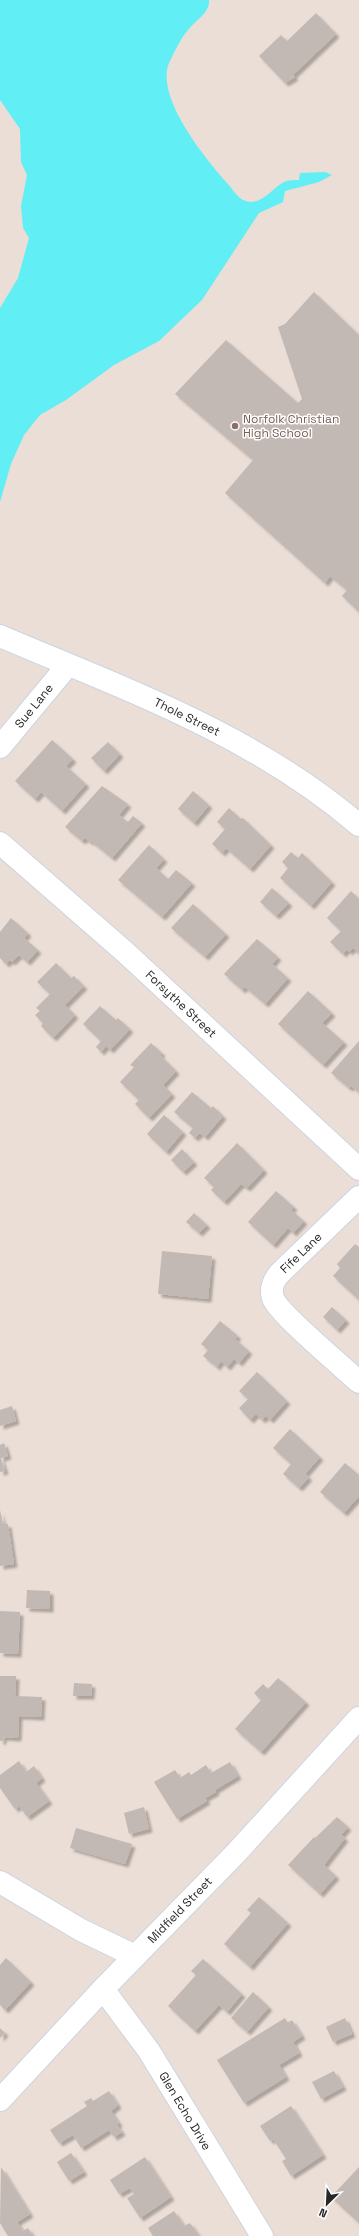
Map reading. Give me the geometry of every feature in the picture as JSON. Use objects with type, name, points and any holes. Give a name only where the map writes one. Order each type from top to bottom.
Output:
[{"type":"street","name":"Thole Street","points":[[0,636],[180,711],[246,746],[296,776],[334,803],[359,824]]},
{"type":"street","name":"Sue Lane","points":[[0,747],[68,665]]},
{"type":"street","name":"Forsythe Street","points":[[0,843],[125,952],[359,1169]]},
{"type":"street","name":"Fife Lane","points":[[359,1197],[280,1273],[274,1280],[271,1289],[273,1300],[297,1326],[359,1382]]},
{"type":"street","name":"Midfield Street","points":[[0,2100],[103,1989],[236,1853],[359,1718]]},
{"type":"street","points":[[0,1882],[81,1930],[135,1956]]},
{"type":"street","name":"Glen Echo Drive","points":[[103,1989],[149,2051],[262,2236]]},
{"type":"water","points":[[0,0],[209,0],[209,5],[205,13],[186,32],[178,45],[169,63],[167,77],[169,93],[175,109],[195,143],[236,194],[241,199],[249,202],[260,200],[284,182],[289,180],[299,180],[300,173],[325,172],[332,175],[319,182],[285,191],[283,202],[259,213],[202,300],[159,341],[114,365],[66,400],[40,415],[24,435],[11,464],[0,502],[0,308],[18,278],[29,238],[23,228],[21,206],[27,175],[21,162],[20,129],[0,100]]},
{"type":"building","points":[[316,13],[336,34],[293,75],[295,77],[285,83],[259,56],[281,35],[287,41]]},
{"type":"building","points":[[314,292],[359,335],[359,612],[342,596],[347,590],[330,576],[325,583],[225,493],[253,460],[175,394],[226,340],[298,403],[302,399],[278,327],[285,324]]},
{"type":"building","points":[[52,740],[73,759],[66,766],[86,784],[62,811],[41,792],[35,799],[15,781]]},
{"type":"building","points":[[108,742],[120,754],[104,771],[91,758]]},
{"type":"building","points":[[102,786],[128,804],[119,815],[128,822],[133,816],[142,823],[112,858],[91,841],[90,842],[85,838],[82,841],[65,827]]},
{"type":"building","points":[[193,791],[209,805],[194,823],[178,809]]},
{"type":"building","points":[[229,808],[241,819],[243,818],[271,845],[250,869],[226,848],[222,853],[212,844],[225,829],[217,822]]},
{"type":"building","points":[[149,845],[164,859],[156,868],[168,879],[176,870],[192,883],[162,917],[118,880]]},
{"type":"building","points":[[291,852],[298,858],[302,853],[332,882],[311,906],[280,878],[288,868],[282,862]]},
{"type":"building","points":[[272,888],[289,903],[276,916],[260,902]]},
{"type":"building","points":[[351,891],[359,899],[359,954],[353,948],[349,952],[347,949],[343,954],[330,942],[341,931],[327,918]]},
{"type":"building","points":[[193,904],[226,934],[205,957],[171,928]]},
{"type":"building","points":[[11,918],[28,933],[24,938],[38,950],[27,962],[19,955],[12,962],[10,960],[6,964],[0,958],[0,932]]},
{"type":"building","points":[[257,939],[278,957],[272,964],[288,978],[265,1004],[245,987],[242,990],[224,974]]},
{"type":"building","points":[[56,963],[71,978],[74,976],[84,986],[65,1005],[75,1015],[53,1038],[41,1026],[43,1023],[35,1015],[40,1011],[36,1008],[50,994],[37,982]]},
{"type":"building","points":[[308,991],[332,1013],[322,1023],[344,1042],[323,1065],[278,1024]]},
{"type":"building","points":[[100,1006],[116,1020],[118,1018],[130,1029],[110,1050],[106,1046],[101,1052],[96,1047],[101,1041],[83,1024]]},
{"type":"building","points":[[359,1041],[359,1092],[351,1086],[349,1088],[331,1073]]},
{"type":"building","points":[[151,1043],[162,1053],[160,1055],[176,1071],[163,1085],[172,1094],[149,1118],[135,1104],[139,1100],[120,1082],[134,1067],[130,1065]]},
{"type":"building","points":[[192,1092],[211,1108],[213,1106],[223,1116],[205,1137],[200,1133],[195,1138],[189,1133],[193,1128],[174,1112]]},
{"type":"building","points":[[164,1115],[183,1132],[166,1152],[147,1134]]},
{"type":"building","points":[[237,1143],[264,1170],[247,1188],[241,1184],[224,1202],[211,1190],[214,1187],[204,1178]]},
{"type":"building","points":[[182,1149],[194,1162],[183,1172],[171,1160]]},
{"type":"building","points":[[276,1191],[294,1207],[291,1210],[304,1221],[293,1233],[288,1228],[273,1245],[248,1222]]},
{"type":"building","points":[[194,1213],[207,1225],[199,1233],[186,1222]]},
{"type":"building","points":[[355,1244],[359,1247],[359,1300],[333,1276],[340,1268],[337,1264]]},
{"type":"building","points":[[162,1251],[212,1256],[208,1299],[158,1294]]},
{"type":"building","points":[[332,1307],[346,1320],[337,1330],[323,1317]]},
{"type":"building","points":[[220,1321],[238,1336],[235,1339],[249,1351],[239,1363],[234,1359],[227,1367],[221,1361],[217,1367],[203,1356],[208,1350],[201,1344]]},
{"type":"building","points":[[257,1372],[287,1401],[270,1420],[266,1416],[262,1420],[256,1414],[250,1420],[239,1408],[248,1399],[239,1391]]},
{"type":"building","points":[[12,1406],[16,1421],[0,1426],[0,1410]]},
{"type":"building","points":[[290,1429],[320,1457],[305,1474],[309,1477],[299,1488],[283,1474],[291,1464],[273,1448]]},
{"type":"building","points":[[4,1443],[8,1456],[1,1458],[5,1471],[0,1472],[0,1445]]},
{"type":"building","points":[[345,1463],[359,1475],[359,1496],[344,1513],[320,1492]]},
{"type":"building","points":[[0,1510],[3,1524],[8,1524],[14,1564],[0,1566]]},
{"type":"building","points":[[27,1590],[50,1591],[50,1609],[26,1608]]},
{"type":"building","points":[[0,1611],[20,1612],[18,1654],[0,1653]]},
{"type":"building","points":[[0,1676],[16,1676],[15,1696],[42,1697],[41,1717],[19,1716],[18,1738],[3,1737],[3,1741],[0,1741]]},
{"type":"building","points":[[278,1678],[306,1702],[261,1752],[235,1729],[261,1700],[254,1693],[263,1684],[268,1689]]},
{"type":"building","points":[[74,1683],[92,1684],[91,1696],[73,1696]]},
{"type":"building","points":[[19,1761],[26,1772],[34,1766],[42,1778],[36,1783],[49,1801],[27,1817],[19,1806],[15,1809],[0,1788],[0,1775]]},
{"type":"building","points":[[230,1762],[238,1776],[205,1798],[207,1801],[177,1819],[154,1782],[175,1770],[180,1778],[189,1772],[191,1775],[206,1765],[211,1773]]},
{"type":"building","points":[[144,1807],[149,1829],[129,1834],[124,1813]]},
{"type":"building","points":[[337,1817],[348,1827],[341,1835],[345,1838],[324,1865],[336,1876],[320,1894],[288,1865],[314,1837],[315,1838]]},
{"type":"building","points":[[76,1828],[132,1844],[125,1864],[70,1848]]},
{"type":"building","points":[[259,1897],[288,1923],[250,1967],[224,1944],[251,1913],[247,1910]]},
{"type":"building","points":[[6,1958],[31,1982],[5,2010],[0,2005],[0,1965]]},
{"type":"building","points":[[203,1959],[242,1994],[227,2012],[219,2005],[195,2031],[168,2006],[196,1975],[191,1971]]},
{"type":"building","points":[[253,1992],[269,2007],[247,2032],[231,2018]]},
{"type":"building","points":[[285,2018],[288,2023],[292,2020],[302,2036],[293,2042],[299,2053],[279,2065],[286,2077],[244,2103],[217,2060]]},
{"type":"building","points":[[345,2018],[352,2034],[333,2042],[326,2027]]},
{"type":"building","points":[[0,2028],[5,2033],[0,2038]]},
{"type":"building","points":[[334,2071],[343,2087],[321,2099],[312,2082]]},
{"type":"building","points":[[109,2091],[118,2105],[111,2111],[119,2123],[117,2125],[122,2132],[114,2137],[109,2130],[81,2148],[73,2135],[59,2143],[50,2130],[87,2106],[84,2102],[91,2098],[93,2101]]},
{"type":"building","points":[[291,2106],[323,2155],[291,2176],[282,2161],[286,2159],[273,2139],[270,2141],[260,2126]]},
{"type":"building","points":[[71,2153],[84,2172],[69,2181],[57,2162]]},
{"type":"building","points":[[145,2157],[171,2197],[140,2218],[127,2198],[134,2194],[130,2188],[119,2194],[110,2180]]},
{"type":"building","points":[[1,2167],[30,2214],[17,2222],[23,2231],[28,2228],[33,2236],[8,2236],[0,2223]]},
{"type":"building","points":[[359,2167],[359,2223],[331,2197]]},
{"type":"building","points":[[174,2211],[184,2226],[190,2223],[199,2236],[153,2236],[148,2228]]},
{"type":"place","name":"Norfolk Christian High School","points":[[235,426]]}]
